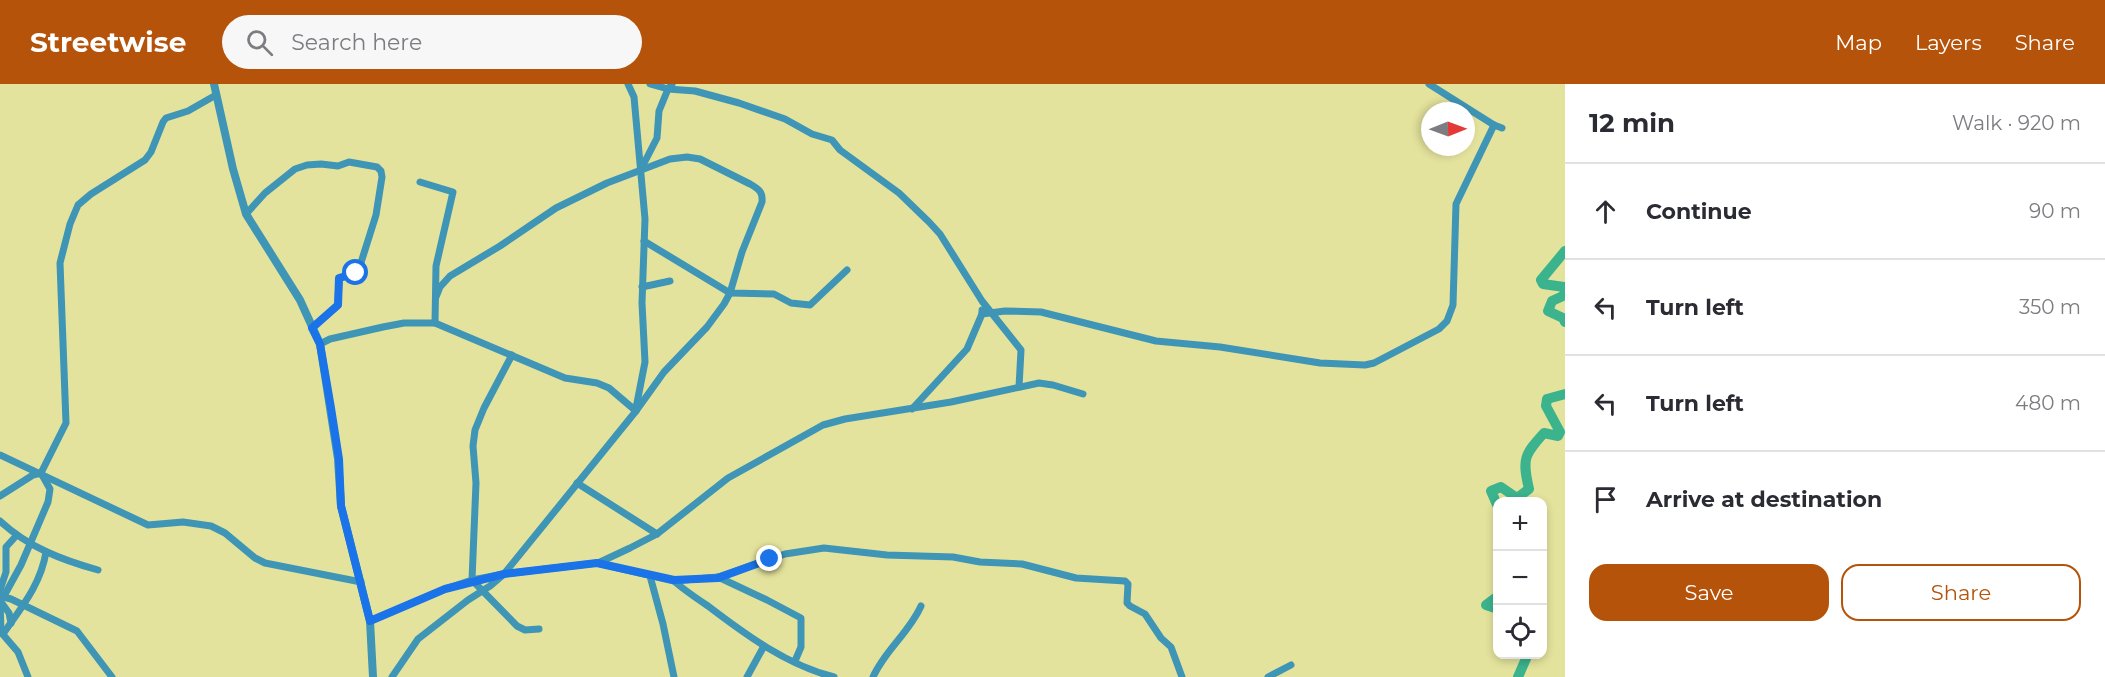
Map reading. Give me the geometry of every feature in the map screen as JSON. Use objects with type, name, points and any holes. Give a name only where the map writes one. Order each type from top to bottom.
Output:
[{"type":"street","points":[[214,84],[233,169],[246,214],[300,300],[320,344],[339,459],[341,506],[370,621],[373,677]]},
{"type":"street","points":[[628,84],[634,97],[644,209],[642,287],[645,362],[636,411]]},
{"type":"street","points":[[650,84],[695,91],[785,119],[812,134],[832,140],[840,150],[899,193],[940,234],[982,301],[1021,350],[1019,387]]},
{"type":"street","points":[[982,314],[1041,312],[1156,341],[1220,347],[1320,363],[1365,365],[1374,363],[1439,328],[1447,321],[1453,305],[1456,204],[1498,126],[1429,84]]},
{"type":"street","points":[[640,171],[657,138],[659,111],[670,86]]},
{"type":"street","points":[[0,496],[33,475],[41,473],[66,423],[60,263],[70,224],[78,205],[91,194],[145,160],[166,118],[188,111],[216,95]]},
{"type":"street","points":[[392,677],[418,639],[504,574],[636,411],[664,372],[707,327],[730,293],[742,252],[762,202],[762,194],[758,188],[700,159],[687,157],[670,159],[599,187],[556,208],[450,276],[440,287],[436,297]]},
{"type":"street","points":[[246,214],[280,181],[295,170],[308,165],[338,166],[349,162],[377,167],[381,171],[376,215],[359,269],[352,275],[339,278],[338,305],[312,328]]},
{"type":"street","points":[[420,182],[453,192],[436,266],[435,323]]},
{"type":"street","points":[[644,241],[730,293],[774,294],[791,303],[810,305],[847,270]]},
{"type":"street","points":[[642,287],[670,281]]},
{"type":"street","points":[[912,409],[967,349],[982,314],[982,301]]},
{"type":"street","points":[[320,344],[330,339],[383,327],[405,323],[435,323],[571,380],[597,383],[609,388],[636,411]]},
{"type":"street","points":[[472,580],[476,483],[474,438],[484,408],[512,354]]},
{"type":"street","points":[[370,621],[432,593],[472,580],[597,563],[630,549],[657,534],[728,478],[823,425],[845,419],[951,402],[1045,383],[1083,394]]},
{"type":"street","points":[[0,455],[148,525],[183,522],[211,526],[225,533],[255,558],[265,563],[361,582]]},
{"type":"street","points":[[1,597],[21,566],[50,495],[48,483],[41,473]]},
{"type":"street","points":[[577,483],[657,534]]},
{"type":"street","points":[[0,522],[16,536],[46,552],[98,570]]},
{"type":"street","points":[[16,536],[6,547],[6,572],[1,597],[2,632],[22,659],[28,677]]},
{"type":"street","points":[[597,563],[674,580],[718,578],[785,554],[824,548],[1030,565],[1076,578],[1120,579],[1128,584],[1127,603],[1144,614],[1161,638],[1172,647],[1182,677]]},
{"type":"street","points":[[2,632],[25,606],[44,564],[46,552]]},
{"type":"street","points":[[650,576],[675,677]]},
{"type":"street","points":[[718,578],[801,618],[801,647],[795,661]]},
{"type":"street","points":[[472,580],[517,626],[525,630],[539,629]]},
{"type":"street","points":[[674,580],[764,646],[824,675],[834,677]]},
{"type":"street","points":[[1,597],[77,631],[112,677]]},
{"type":"street","points":[[1,597],[11,623]]},
{"type":"street","points":[[873,677],[880,662],[906,632],[921,606]]},
{"type":"street","points":[[747,677],[764,646]]},
{"type":"street","points":[[1268,677],[1291,665]]},
{"type":"waterway","points":[[1565,251],[1541,280],[1543,284],[1564,287],[1565,293]]},
{"type":"waterway","points":[[1565,295],[1552,301],[1548,311],[1563,318],[1565,322]]},
{"type":"waterway","points":[[1518,497],[1529,489],[1525,464],[1532,447],[1544,433],[1558,436],[1560,432],[1546,406],[1547,399],[1565,394]]},
{"type":"waterway","points":[[1494,497],[1491,491],[1501,487],[1516,497]]},
{"type":"waterway","points":[[1493,600],[1486,605],[1493,607]]},
{"type":"waterway","points":[[1518,677],[1526,659]]},
{"type":"route","points":[[356,273],[339,278],[338,305],[312,328],[320,344],[331,408],[339,459],[341,506],[370,621],[445,589],[472,580],[504,574],[597,563],[674,580],[718,578],[770,559]]}]
